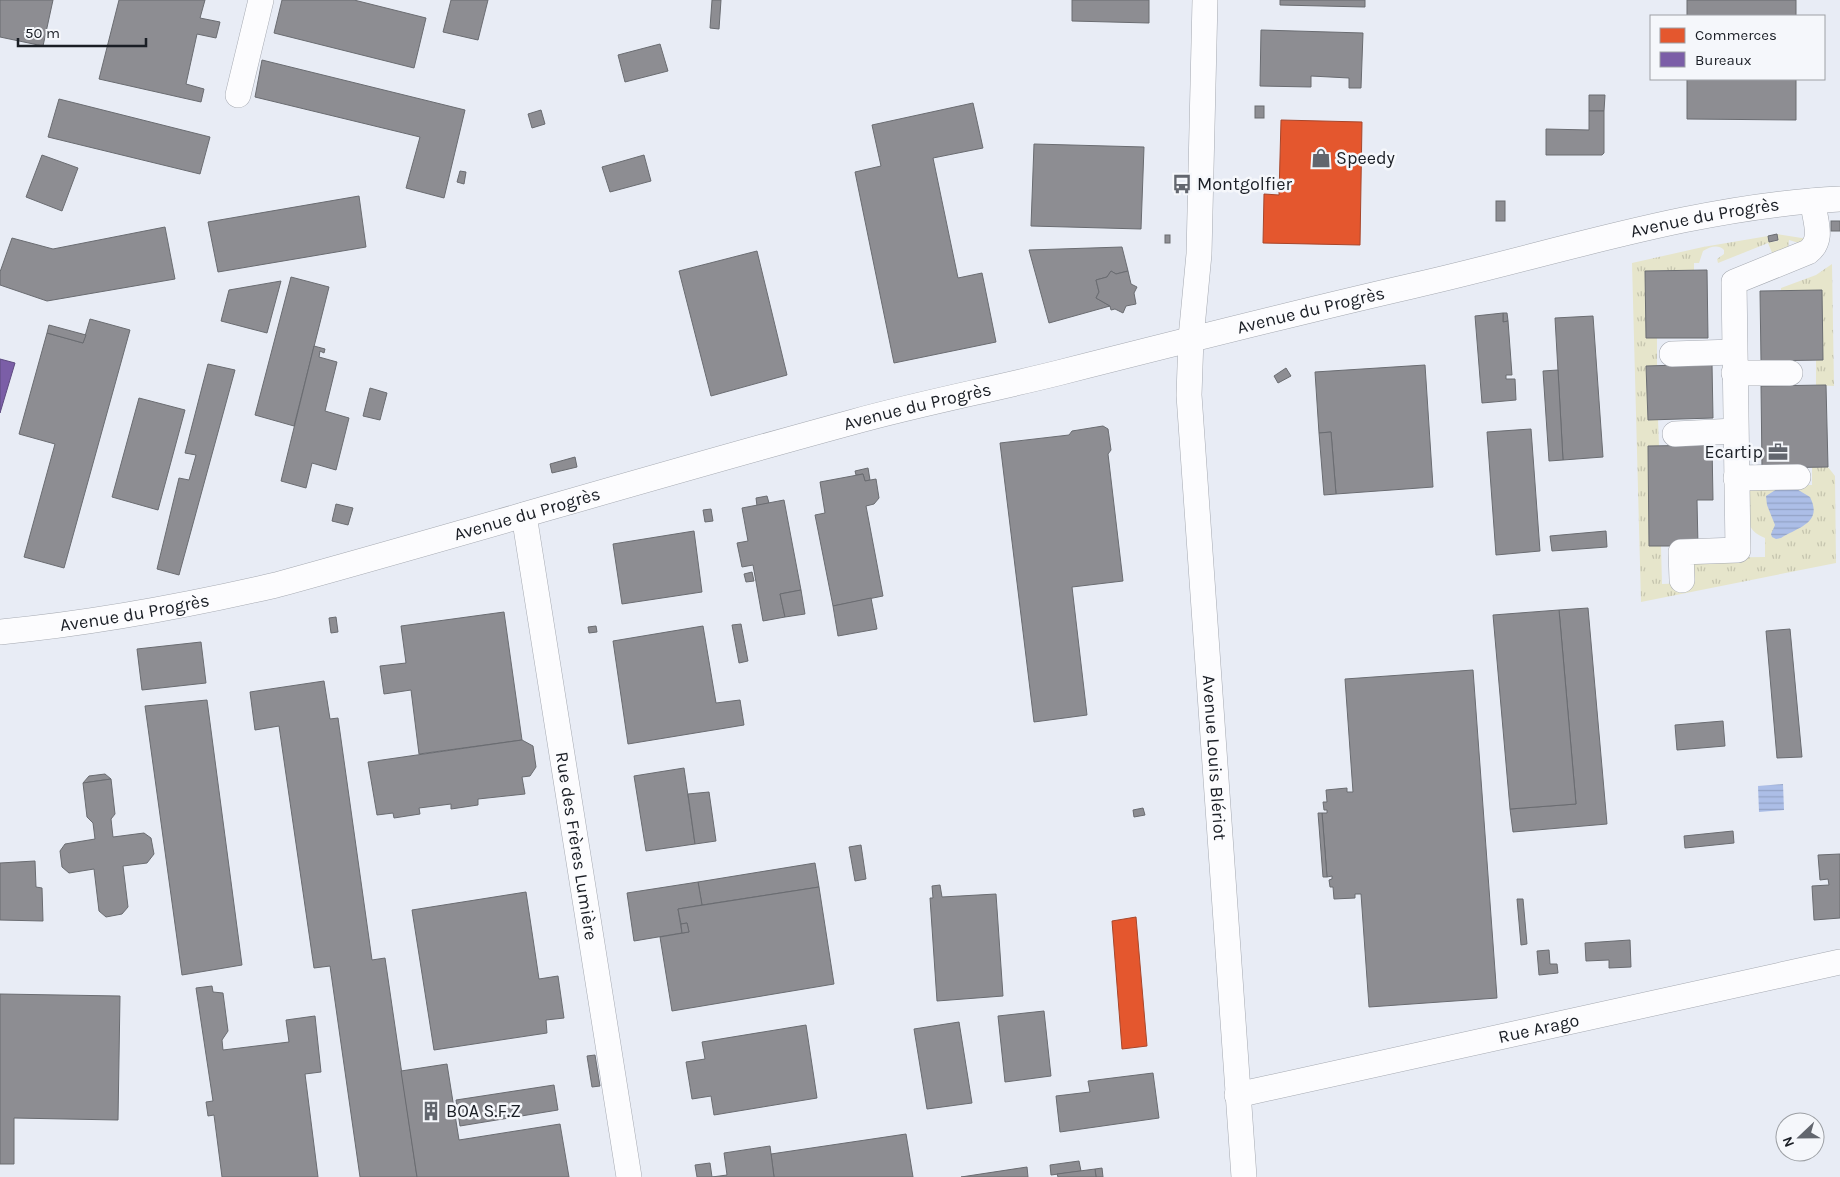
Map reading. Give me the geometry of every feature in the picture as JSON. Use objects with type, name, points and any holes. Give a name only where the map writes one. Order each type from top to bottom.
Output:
[{"type":"street","points":[[238,95],[261,0]]},
{"type":"street","name":"Avenue Louis Blériot","points":[[1205,0],[1199,254],[1191,338],[1189,395],[1244,1177]]},
{"type":"street","name":"Avenue du Progrès","points":[[0,632],[110,619],[220,598],[316,574],[858,420],[1056,374],[1191,338],[1476,272],[1652,227],[1748,208],[1840,199]]},
{"type":"street","points":[[1682,580],[1682,552],[1738,550],[1734,282],[1814,248],[1818,241],[1818,235],[1813,201]]},
{"type":"street","points":[[1672,354],[1734,362],[1790,373]]},
{"type":"street","points":[[1675,434],[1735,432]]},
{"type":"street","points":[[1736,478],[1798,477]]},
{"type":"street","name":"Rue des Frères Lumière","points":[[524,515],[629,1177]]},
{"type":"street","name":"Rue Arago","points":[[1237,1095],[1840,962]]},
{"type":"green space","points":[[1777,234],[1808,239],[1802,244],[1789,240],[1788,249],[1773,255],[1768,243],[1718,263],[1717,259],[1724,254],[1724,250],[1719,247],[1708,248],[1703,251],[1699,263],[1694,263],[1694,270],[1645,271],[1646,338],[1657,338],[1657,366],[1646,366],[1648,419],[1658,419],[1659,446],[1648,446],[1649,546],[1661,546],[1662,584],[1688,583],[1693,558],[1765,557],[1765,538],[1753,530],[1748,519],[1748,491],[1758,486],[1812,485],[1812,467],[1828,467],[1835,476],[1836,563],[1641,602],[1632,263],[1703,247],[1768,236],[1769,242],[1778,241]]},
{"type":"green space","points":[[1832,264],[1834,386],[1816,385],[1816,360],[1781,288],[1816,275]]},
{"type":"water","points":[[1795,488],[1810,497],[1813,513],[1811,518],[1802,527],[1776,539],[1771,534],[1775,525],[1767,505],[1766,496],[1777,489]]},
{"type":"water","points":[[1783,784],[1784,810],[1759,812],[1758,786]]},
{"type":"building: Commerces","name":"Speedy","points":[[1281,120],[1362,122],[1360,245],[1263,243],[1264,194],[1279,195]]},
{"type":"building: Commerces","points":[[1136,917],[1147,1046],[1122,1049],[1112,921]]},
{"type":"building: Bureaux","points":[[0,359],[15,363],[0,413]]},
{"type":"building: Industrie","points":[[0,0],[53,0],[43,46],[0,37]]},
{"type":"building: Industrie","points":[[119,0],[205,0],[200,18],[220,22],[216,38],[197,34],[186,84],[204,89],[201,102],[99,79]]},
{"type":"building: Industrie","points":[[282,0],[354,0],[426,18],[414,68],[274,33]]},
{"type":"building: Industrie","points":[[451,0],[488,0],[478,40],[443,32]]},
{"type":"building: Industrie","points":[[712,0],[721,0],[719,29],[710,28]]},
{"type":"building: Industrie","points":[[1072,0],[1149,0],[1149,23],[1072,21]]},
{"type":"building: Industrie","points":[[1280,0],[1365,0],[1365,7],[1280,5]]},
{"type":"building: Industrie","points":[[1687,0],[1796,0],[1796,15],[1687,15]]},
{"type":"building: Industrie","points":[[1261,30],[1363,33],[1361,88],[1349,88],[1349,78],[1311,76],[1311,87],[1260,86]]},
{"type":"building: Industrie","points":[[660,44],[668,71],[625,82],[618,55]]},
{"type":"building: Industrie","points":[[262,60],[465,110],[444,198],[406,188],[420,137],[255,97]]},
{"type":"building: Industrie","points":[[1687,80],[1796,80],[1796,120],[1687,119]]},
{"type":"building: Industrie","points":[[1589,95],[1605,95],[1604,111],[1589,111]]},
{"type":"building: Industrie","points":[[59,99],[210,137],[200,174],[48,137]]},
{"type":"building: Industrie","points":[[973,103],[983,148],[933,158],[958,278],[982,273],[996,342],[894,363],[855,172],[881,166],[872,125]]},
{"type":"building: Industrie","points":[[1255,106],[1264,106],[1264,118],[1255,118]]},
{"type":"building: Industrie","points":[[541,110],[545,124],[532,128],[528,114]]},
{"type":"building: Industrie","points":[[1589,111],[1604,111],[1604,153],[1602,155],[1546,155],[1546,129],[1589,130]]},
{"type":"building: Industrie","points":[[1034,144],[1144,147],[1141,229],[1031,226]]},
{"type":"building: Industrie","points":[[42,155],[78,168],[62,211],[26,197]]},
{"type":"building: Industrie","points":[[644,155],[651,181],[610,192],[602,167]]},
{"type":"building: Industrie","points":[[460,171],[466,172],[464,184],[457,182]]},
{"type":"building: Industrie","points":[[359,196],[366,247],[218,272],[208,222]]},
{"type":"building: Industrie","points":[[1496,201],[1505,201],[1505,221],[1496,221]]},
{"type":"building: Industrie","points":[[1831,221],[1840,221],[1840,231],[1831,231]]},
{"type":"building: Industrie","points":[[165,227],[175,279],[47,301],[0,285],[0,272],[12,238],[53,249]]},
{"type":"building: Industrie","points":[[1777,234],[1778,240],[1769,242],[1768,236]]},
{"type":"building: Industrie","points":[[1165,235],[1170,235],[1170,243],[1165,243]]},
{"type":"building: Industrie","points":[[1122,247],[1128,271],[1116,274],[1111,271],[1107,277],[1096,280],[1099,292],[1096,298],[1110,306],[1049,323],[1029,250]]},
{"type":"building: Industrie","points":[[757,251],[787,375],[711,396],[679,271]]},
{"type":"building: Industrie","points":[[1707,270],[1708,338],[1646,338],[1645,271]]},
{"type":"building: Industrie","points":[[1111,271],[1116,274],[1128,271],[1131,284],[1137,287],[1134,293],[1136,304],[1126,306],[1123,313],[1115,309],[1111,310],[1110,306],[1096,298],[1099,292],[1096,280],[1107,277]]},
{"type":"building: Industrie","points":[[291,277],[329,287],[294,426],[255,415]]},
{"type":"building: Industrie","points":[[281,281],[267,333],[221,321],[229,290]]},
{"type":"building: Industrie","points":[[1822,290],[1823,360],[1761,361],[1760,291]]},
{"type":"building: Industrie","points":[[1503,313],[1507,313],[1508,321],[1503,322]]},
{"type":"building: Industrie","points":[[1503,313],[1503,322],[1508,321],[1512,375],[1506,375],[1506,379],[1515,379],[1516,400],[1482,403],[1475,316]]},
{"type":"building: Industrie","points":[[1593,316],[1603,457],[1563,460],[1555,318]]},
{"type":"building: Industrie","points":[[90,319],[130,330],[64,568],[24,557],[55,444],[19,434],[47,333],[83,343]]},
{"type":"building: Industrie","points":[[49,325],[86,335],[83,343],[47,333]]},
{"type":"building: Industrie","points":[[314,346],[325,349],[324,353],[320,351],[319,357],[337,362],[325,411],[349,418],[336,470],[312,463],[306,488],[281,481]]},
{"type":"building: Industrie","points":[[208,364],[235,370],[179,575],[157,569],[179,478],[189,480],[196,455],[185,453]]},
{"type":"building: Industrie","points":[[1712,364],[1713,418],[1648,420],[1646,366]]},
{"type":"building: Industrie","points":[[1425,365],[1433,487],[1336,494],[1331,432],[1319,433],[1315,372]]},
{"type":"building: Industrie","points":[[1286,368],[1291,376],[1278,383],[1274,376]]},
{"type":"building: Industrie","points":[[1558,370],[1563,460],[1549,461],[1543,371]]},
{"type":"building: Industrie","points":[[1826,385],[1828,467],[1762,468],[1761,386]]},
{"type":"building: Industrie","points":[[370,388],[387,393],[380,420],[363,416]]},
{"type":"building: Industrie","points":[[139,398],[185,410],[158,510],[112,497]]},
{"type":"building: Industrie","points":[[1103,426],[1108,429],[1111,450],[1108,454],[1123,581],[1072,587],[1087,715],[1034,722],[1000,443],[1069,435],[1072,431]]},
{"type":"building: Industrie","points":[[1531,429],[1540,551],[1496,555],[1487,432]]},
{"type":"building: Industrie","points":[[1331,432],[1336,494],[1324,495],[1319,433]]},
{"type":"building: Industrie","points":[[1712,445],[1713,500],[1697,500],[1698,546],[1649,546],[1648,446]]},
{"type":"building: Industrie","points":[[575,457],[577,467],[552,473],[550,464]]},
{"type":"building: Industrie","points":[[868,468],[870,480],[865,481],[863,474],[856,475],[855,471]]},
{"type":"building: Industrie","points":[[863,474],[865,481],[876,479],[879,498],[874,504],[866,506],[883,596],[833,606],[815,515],[825,513],[820,482]]},
{"type":"building: Industrie","points":[[767,496],[769,503],[757,506],[756,498]]},
{"type":"building: Industrie","points":[[784,500],[801,590],[780,594],[785,617],[763,621],[753,565],[742,567],[737,543],[748,541],[742,508]]},
{"type":"building: Industrie","points":[[336,504],[353,508],[348,525],[332,521]]},
{"type":"building: Industrie","points":[[711,509],[713,521],[705,522],[703,510]]},
{"type":"building: Industrie","points":[[694,531],[702,592],[622,604],[613,544]]},
{"type":"building: Industrie","points":[[1606,531],[1607,547],[1552,551],[1550,536]]},
{"type":"building: Industrie","points":[[752,572],[754,581],[746,582],[744,574]]},
{"type":"building: Industrie","points":[[801,590],[805,614],[785,617],[780,594]]},
{"type":"building: Industrie","points":[[871,598],[877,629],[838,636],[833,606]]},
{"type":"building: Industrie","points":[[1588,608],[1607,824],[1513,832],[1510,809],[1576,804],[1559,610]]},
{"type":"building: Industrie","points":[[1559,610],[1576,804],[1510,809],[1493,615]]},
{"type":"building: Industrie","points":[[504,612],[522,740],[419,754],[411,690],[384,694],[380,666],[406,663],[401,626]]},
{"type":"building: Industrie","points":[[336,617],[338,632],[331,633],[329,618]]},
{"type":"building: Industrie","points":[[741,624],[748,661],[739,663],[732,625]]},
{"type":"building: Industrie","points":[[596,626],[597,632],[589,633],[588,627]]},
{"type":"building: Industrie","points":[[703,626],[716,703],[740,700],[744,725],[628,744],[613,641]]},
{"type":"building: Industrie","points":[[1790,629],[1802,757],[1777,758],[1766,631]]},
{"type":"building: Industrie","points":[[201,642],[206,683],[142,690],[137,649]]},
{"type":"building: Industrie","points":[[1473,670],[1497,998],[1369,1007],[1361,894],[1355,894],[1355,898],[1334,899],[1333,887],[1330,887],[1329,880],[1332,879],[1332,876],[1327,877],[1322,813],[1327,813],[1327,810],[1324,810],[1323,802],[1327,802],[1326,790],[1347,788],[1347,792],[1353,792],[1345,679]]},
{"type":"building: Industrie","points":[[324,681],[330,719],[338,718],[372,960],[385,958],[417,1177],[360,1177],[330,966],[314,968],[279,726],[255,730],[250,692]]},
{"type":"building: Industrie","points":[[207,700],[242,965],[182,975],[145,706]]},
{"type":"building: Industrie","points":[[1723,721],[1725,746],[1677,750],[1675,725]]},
{"type":"building: Industrie","points":[[522,740],[533,746],[536,767],[530,776],[522,777],[525,794],[478,799],[478,805],[451,809],[451,804],[419,808],[420,814],[394,818],[393,813],[377,815],[368,762]]},
{"type":"building: Industrie","points":[[684,768],[695,844],[646,851],[634,776]]},
{"type":"building: Industrie","points":[[105,774],[111,779],[83,783],[89,776]]},
{"type":"building: Industrie","points":[[111,779],[115,814],[111,819],[113,837],[144,833],[151,838],[154,854],[147,863],[123,866],[128,907],[122,914],[106,917],[99,911],[94,869],[69,873],[62,867],[60,851],[65,844],[95,839],[93,823],[87,817],[83,783]]},
{"type":"building: Industrie","points":[[709,792],[716,841],[695,844],[688,794]]},
{"type":"building: Industrie","points":[[1143,808],[1145,815],[1134,817],[1133,810]]},
{"type":"building: Industrie","points":[[1318,813],[1322,813],[1327,877],[1323,877]]},
{"type":"building: Industrie","points":[[1733,831],[1734,843],[1685,848],[1684,836]]},
{"type":"building: Industrie","points":[[861,845],[866,879],[855,881],[849,847]]},
{"type":"building: Industrie","points":[[1840,854],[1840,918],[1814,920],[1812,886],[1829,885],[1828,879],[1820,880],[1818,855]]},
{"type":"building: Industrie","points":[[35,861],[36,887],[42,888],[43,921],[0,920],[0,863]]},
{"type":"building: Industrie","points":[[815,863],[819,887],[702,905],[698,882]]},
{"type":"building: Industrie","points":[[698,882],[702,905],[678,909],[682,933],[634,941],[627,893]]},
{"type":"building: Industrie","points":[[940,885],[942,897],[996,894],[1003,996],[937,1001],[930,898],[933,898],[932,886]]},
{"type":"building: Industrie","points":[[819,887],[834,984],[672,1011],[660,937],[689,932],[687,923],[681,924],[678,909]]},
{"type":"building: Industrie","points":[[526,892],[539,979],[558,976],[564,1018],[546,1020],[547,1033],[434,1050],[412,910]]},
{"type":"building: Industrie","points":[[1517,899],[1523,899],[1527,944],[1521,945]]},
{"type":"building: Industrie","points":[[687,923],[689,932],[682,933],[681,924]]},
{"type":"building: Industrie","points":[[1630,940],[1631,967],[1609,968],[1609,960],[1586,961],[1585,943]]},
{"type":"building: Industrie","points":[[1549,950],[1550,964],[1557,964],[1558,973],[1539,975],[1537,951]]},
{"type":"building: Industrie","points":[[212,986],[213,992],[223,993],[228,1031],[222,1040],[223,1050],[289,1042],[286,1020],[315,1016],[321,1072],[305,1074],[318,1177],[222,1177],[214,1115],[208,1116],[206,1102],[213,1101],[196,988]]},
{"type":"building: Industrie","points":[[0,994],[120,996],[118,1120],[14,1118],[14,1164],[0,1164]]},
{"type":"building: Industrie","points":[[1044,1011],[1051,1076],[1005,1082],[998,1016]]},
{"type":"building: Industrie","points":[[959,1022],[972,1103],[927,1109],[914,1029]]},
{"type":"building: Industrie","points":[[806,1025],[817,1098],[714,1115],[711,1096],[692,1099],[686,1062],[705,1059],[702,1042]]},
{"type":"building: Industrie","points":[[595,1055],[600,1086],[592,1087],[587,1056]]},
{"type":"building: Industrie","name":"BOA S.F.Z","points":[[447,1064],[459,1140],[560,1124],[569,1177],[417,1177],[401,1071]]},
{"type":"building: Industrie","points":[[1153,1073],[1159,1118],[1060,1132],[1056,1096],[1090,1092],[1088,1081]]},
{"type":"building: Industrie","points":[[554,1085],[558,1110],[460,1126],[456,1100]]},
{"type":"building: Industrie","points":[[906,1134],[913,1177],[774,1177],[771,1154]]},
{"type":"building: Industrie","points":[[770,1146],[774,1177],[712,1177],[727,1175],[724,1153]]},
{"type":"building: Industrie","points":[[1079,1161],[1081,1171],[1051,1175],[1050,1165]]},
{"type":"building: Industrie","points":[[710,1163],[712,1177],[697,1177],[695,1165]]},
{"type":"building: Industrie","points":[[1027,1167],[1028,1177],[961,1177]]},
{"type":"building: Industrie","points":[[1102,1168],[1103,1177],[1096,1177],[1095,1169]]},
{"type":"building: Industrie","points":[[1095,1169],[1096,1177],[1058,1177],[1057,1174]]},
{"type":"place","name":"Speedy","points":[[1321,158]]},
{"type":"place","name":"Montgolfier","points":[[1182,184]]},
{"type":"place","name":"Ecartip","points":[[1778,452]]},
{"type":"place","name":"BOA S.F.Z","points":[[431,1111]]}]
